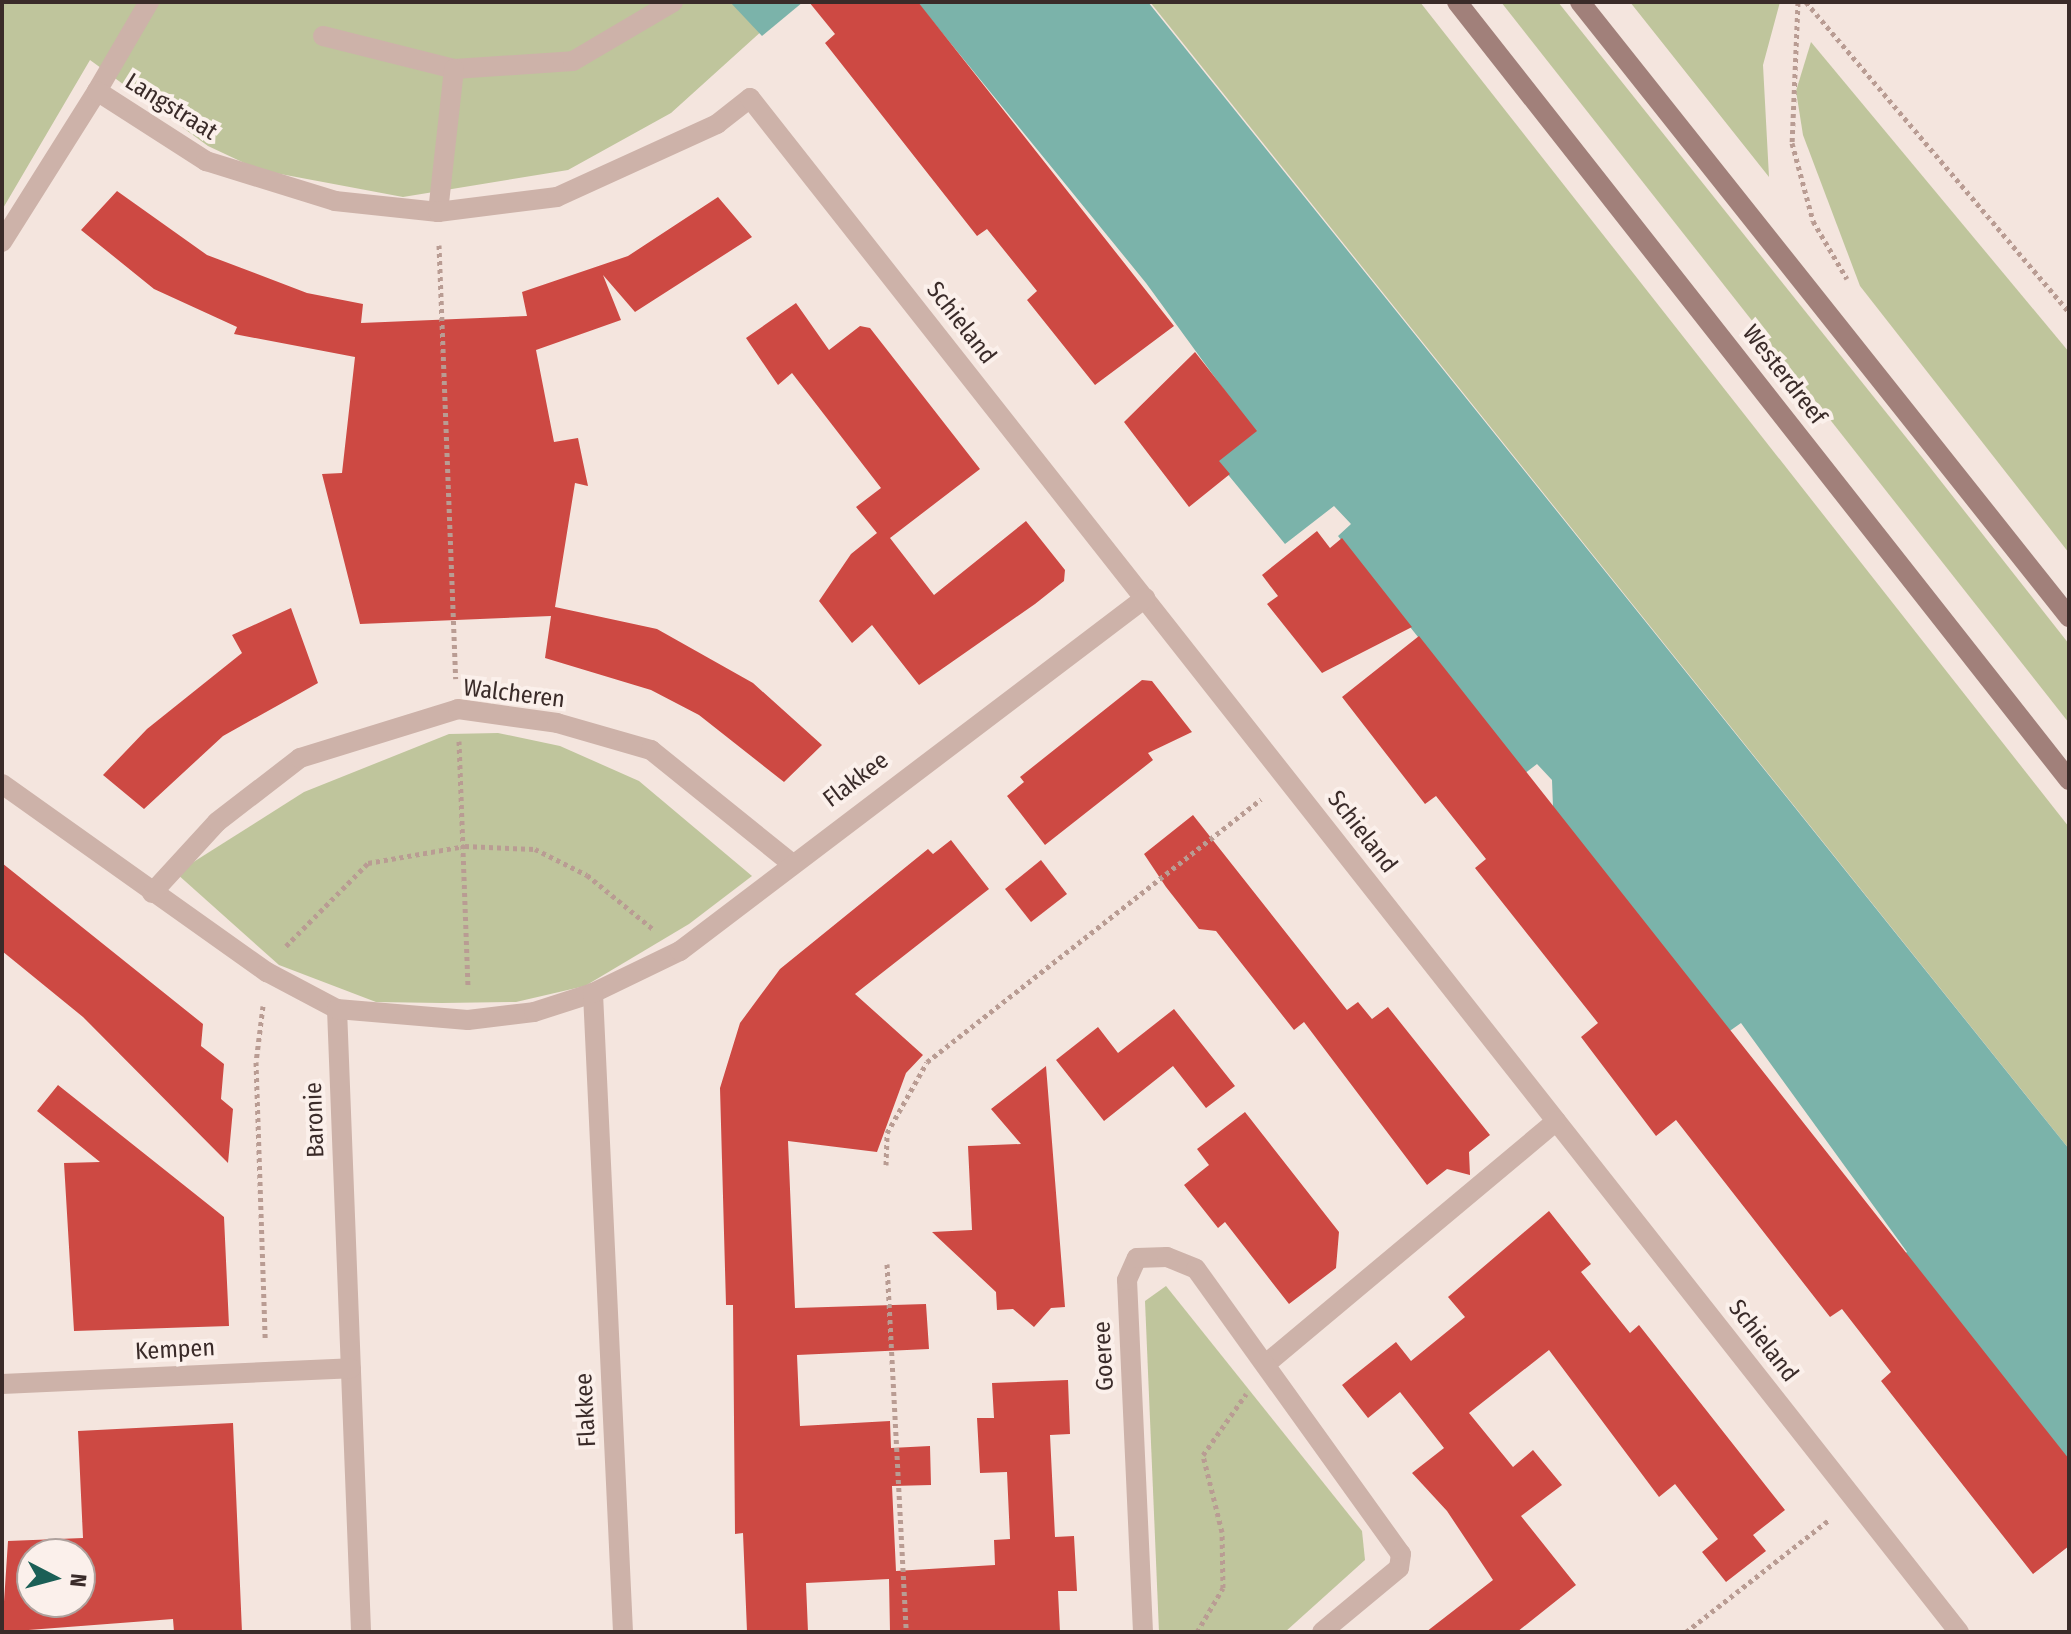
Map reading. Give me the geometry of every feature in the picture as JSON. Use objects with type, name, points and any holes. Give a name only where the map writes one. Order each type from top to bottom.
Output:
[{"type":"main road","name":"Westerdreef","points":[[1457,2],[2069,780]]},
{"type":"main road","points":[[1580,2],[2069,617]]},
{"type":"street","points":[[97,91],[149,2]]},
{"type":"street","points":[[323,36],[454,69],[573,61],[673,2]]},
{"type":"street","points":[[438,212],[454,69]]},
{"type":"street","name":"Langstraat","points":[[2,242],[97,91],[206,161],[335,201],[438,212],[557,197],[717,124]]},
{"type":"street","name":"Schieland","points":[[717,124],[750,98],[1959,1632]]},
{"type":"street","name":"Flakkee","points":[[337,1009],[468,1020],[534,1012],[593,993],[680,951],[790,862],[1145,598]]},
{"type":"street","name":"Walcheren","points":[[152,893],[217,822],[300,758],[458,709],[557,723],[651,750],[790,862]]},
{"type":"street","points":[[2,784],[152,893],[337,1009]]},
{"type":"street","name":"Flakkee","points":[[593,993],[623,1632]]},
{"type":"street","name":"Baronie","points":[[337,1009],[361,1632]]},
{"type":"street","points":[[1267,1363],[1556,1121]]},
{"type":"street","name":"Goeree","points":[[1143,1632],[1127,1280],[1137,1258],[1167,1257],[1196,1269],[1267,1363],[1401,1554],[1399,1568],[1322,1632]]},
{"type":"street","name":"Kempen","points":[[2,1384],[351,1368]]},
{"type":"path","points":[[1798,2],[1792,143],[1813,221],[1856,293]]},
{"type":"path","points":[[1806,2],[2069,312]]},
{"type":"path","points":[[438,212],[468,1020]]},
{"type":"path","points":[[886,1165],[887,1133],[927,1062],[1287,779]]},
{"type":"path","points":[[887,1264],[906,1632]]},
{"type":"path","points":[[1197,1632],[1223,1588],[1222,1532],[1203,1455],[1267,1363]]},
{"type":"path","points":[[1686,1632],[1855,1499]]},
{"type":"green space","points":[[2,2],[794,2],[671,113],[568,170],[403,197],[259,170],[208,146],[90,60],[2,210]]},
{"type":"green space","points":[[1150,2],[1420,2],[2069,827],[2069,1149]]},
{"type":"green space","points":[[1501,2],[1558,2],[1925,461],[2069,644],[2069,723]]},
{"type":"green space","points":[[1630,2],[1780,2],[1763,65],[1769,177]]},
{"type":"green space","points":[[1811,42],[2069,352],[2069,553],[1860,286],[1803,135],[1796,91]]},
{"type":"green space","points":[[498,733],[560,746],[639,781],[752,876],[689,924],[585,986],[516,1002],[442,1003],[376,1002],[279,965],[176,873],[304,792],[449,734]]},
{"type":"green space","points":[[1166,1286],[1362,1531],[1365,1560],[1285,1632],[1159,1632],[1145,1301]]},
{"type":"water","points":[[730,2],[803,2],[762,36]]},
{"type":"water","points":[[917,2],[1148,2],[2069,1149],[2069,1461],[1866,1285],[1907,1252],[1741,1023],[1690,1059],[1553,808],[1552,780],[1537,764],[1488,802],[1498,738],[1338,536],[1351,524],[1334,506],[1285,544],[1216,460],[1254,431],[1146,283]]},
{"type":"building","points":[[809,2],[918,2],[1174,326],[1095,385],[1027,300],[1037,291],[987,229],[977,236],[825,43],[835,34]]},
{"type":"building","points":[[117,191],[207,255],[307,293],[363,304],[361,323],[527,316],[522,292],[628,256],[718,197],[752,237],[635,312],[603,275],[621,320],[536,350],[554,442],[578,438],[588,486],[575,483],[555,607],[657,629],[753,683],[822,745],[784,782],[699,715],[651,690],[545,658],[551,616],[360,624],[322,474],[342,473],[355,357],[234,334],[237,327],[154,289],[81,230]]},
{"type":"building","points":[[796,303],[829,350],[860,326],[870,328],[980,469],[890,538],[934,595],[1026,521],[1065,570],[1064,581],[1035,604],[919,685],[872,625],[852,643],[819,601],[851,554],[877,533],[856,507],[881,488],[792,373],[778,385],[746,338]]},
{"type":"building","points":[[1195,352],[1257,431],[1219,461],[1230,474],[1189,507],[1124,422]]},
{"type":"building","points":[[1317,531],[1330,548],[1342,538],[1412,627],[1322,673],[1267,604],[1278,596],[1262,575]]},
{"type":"building","points":[[291,608],[318,683],[223,736],[144,809],[103,775],[147,729],[242,653],[232,635]]},
{"type":"building","points":[[1419,636],[2069,1459],[2069,1546],[2033,1574],[1881,1381],[1891,1372],[1842,1309],[1830,1317],[1676,1120],[1656,1136],[1581,1037],[1598,1023],[1475,868],[1486,859],[1436,796],[1425,804],[1342,697]]},
{"type":"building","points":[[1142,680],[1152,681],[1192,732],[1148,753],[1153,760],[1045,845],[1007,796],[1024,782],[1020,777]]},
{"type":"building","points":[[1193,815],[1347,1010],[1358,1002],[1372,1019],[1388,1007],[1490,1135],[1469,1152],[1470,1175],[1447,1169],[1427,1185],[1304,1022],[1294,1030],[1216,931],[1199,929],[1166,887],[1144,854]]},
{"type":"building","points":[[951,840],[989,889],[855,994],[923,1055],[906,1073],[877,1152],[788,1141],[795,1308],[926,1304],[929,1349],[797,1355],[800,1426],[890,1421],[891,1448],[930,1446],[931,1485],[892,1486],[896,1571],[995,1565],[994,1540],[1010,1539],[1007,1472],[980,1473],[977,1418],[994,1418],[992,1383],[1068,1380],[1070,1434],[1050,1435],[1055,1537],[1074,1536],[1077,1591],[1058,1591],[1060,1632],[890,1632],[889,1579],[806,1583],[808,1632],[747,1632],[743,1533],[735,1534],[733,1305],[726,1305],[720,1088],[740,1023],[780,969],[928,849],[933,854]]},
{"type":"building","points":[[1041,860],[1067,894],[1031,922],[1005,889]]},
{"type":"building","points":[[2,863],[203,1024],[201,1046],[224,1064],[221,1099],[233,1109],[228,1163],[83,1017],[2,951]]},
{"type":"building","points":[[1174,1009],[1235,1086],[1206,1108],[1173,1066],[1104,1121],[1056,1060],[1098,1027],[1118,1053]]},
{"type":"building","points":[[1046,1066],[1065,1307],[1051,1308],[1034,1327],[1013,1309],[997,1310],[996,1292],[932,1232],[972,1230],[968,1146],[1021,1144],[991,1109]]},
{"type":"building","points":[[58,1085],[224,1217],[229,1326],[74,1331],[64,1163],[100,1162],[37,1111]]},
{"type":"building","points":[[1245,1112],[1339,1232],[1336,1268],[1289,1304],[1225,1222],[1218,1228],[1184,1185],[1209,1165],[1197,1149]]},
{"type":"building","points":[[1549,1211],[1591,1264],[1581,1272],[1630,1333],[1639,1325],[1785,1510],[1753,1535],[1766,1551],[1726,1582],[1702,1552],[1718,1539],[1675,1484],[1659,1497],[1549,1350],[1469,1413],[1513,1467],[1533,1450],[1562,1485],[1521,1516],[1576,1585],[1517,1632],[1426,1632],[1493,1580],[1447,1511],[1412,1473],[1444,1448],[1400,1392],[1368,1418],[1342,1385],[1396,1342],[1411,1361],[1465,1317],[1448,1297]]},
{"type":"building","points":[[233,1423],[242,1632],[174,1632],[173,1619],[2,1632],[8,1541],[16,1541],[16,1618],[96,1618],[96,1538],[83,1538],[78,1431]]}]
